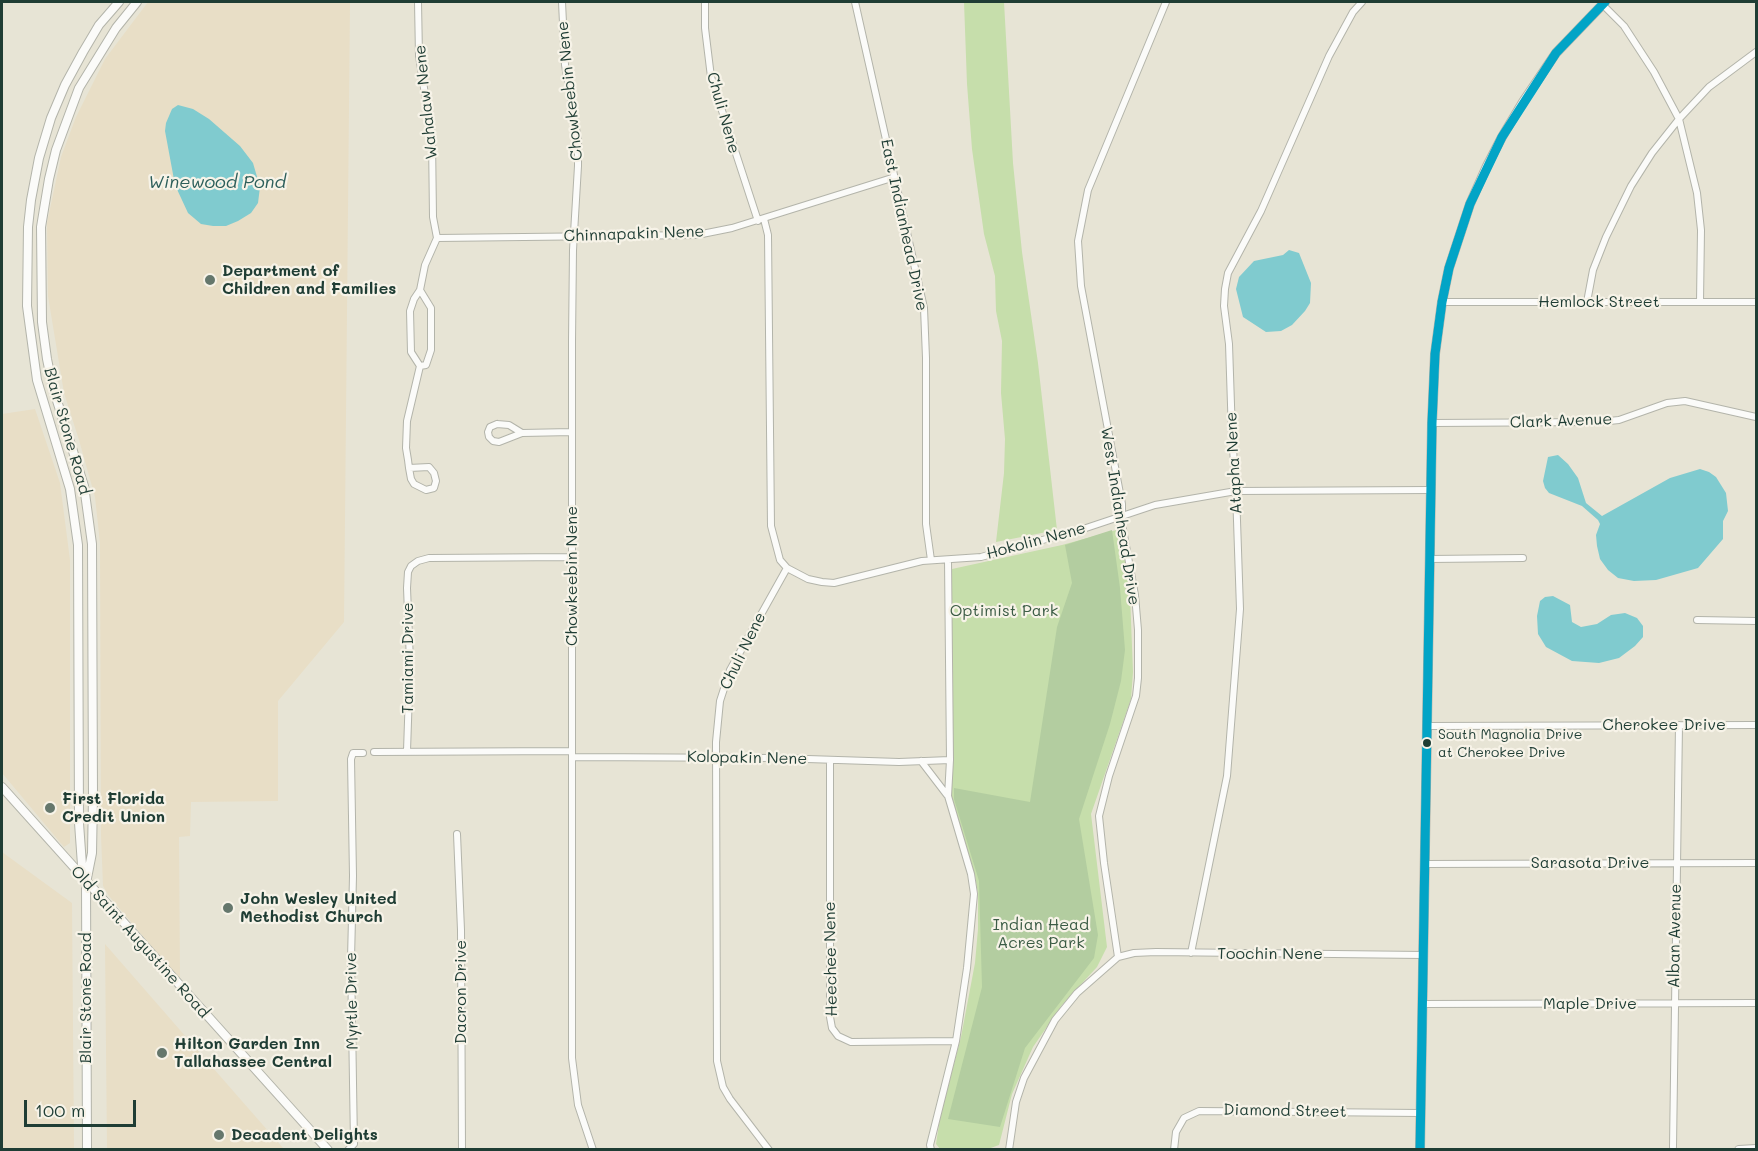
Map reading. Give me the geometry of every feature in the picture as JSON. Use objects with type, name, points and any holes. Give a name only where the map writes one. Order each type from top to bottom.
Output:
[{"type":"main road","name":"Blair Stone Road","points":[[87,1149],[86,883],[80,845],[78,544],[70,489],[36,380],[28,327],[26,274],[31,200],[39,158],[51,118],[67,81],[99,26],[119,2]]},
{"type":"main road","name":"Blair Stone Road","points":[[86,883],[92,853],[92,544],[84,486],[53,388],[47,359],[40,263],[45,201],[56,150],[79,88],[116,28],[137,2]]},
{"type":"main road","points":[[1420,1149],[1432,423],[1435,354],[1442,302],[1449,268],[1470,204],[1486,166],[1522,102],[1556,53],[1604,3]]},
{"type":"main road","points":[[67,81],[79,88]]},
{"type":"main road","points":[[31,200],[45,201]]},
{"type":"main road","points":[[28,327],[43,325]]},
{"type":"main road","points":[[70,489],[84,486]]},
{"type":"main road","points":[[78,630],[92,630]]},
{"type":"main road","points":[[79,733],[93,733]]},
{"type":"main road","points":[[79,748],[93,749]]},
{"type":"street","name":"Wahalaw Nene","points":[[418,2],[419,56],[432,140],[433,217],[437,238]]},
{"type":"street","name":"Chowkeebin Nene","points":[[562,2],[565,65],[578,140],[574,236],[572,432],[572,1058],[578,1105],[593,1149]]},
{"type":"street","name":"Chuli Nene","points":[[705,2],[705,28],[711,77],[768,235],[771,526],[780,560],[787,568],[730,670],[717,719],[717,1061],[723,1087],[729,1099],[769,1149]]},
{"type":"street","name":"East Indianhead Drive","points":[[855,2],[924,308],[926,524],[931,560]]},
{"type":"street","name":"West Indianhead Drive","points":[[1118,957],[1099,824],[1102,803],[1136,696],[1138,646],[1135,595],[1125,544],[1122,504],[1081,286],[1078,242],[1088,190],[1166,2]]},
{"type":"street","name":"Atapha Nene","points":[[1191,953],[1229,756],[1240,609],[1229,344],[1224,306],[1228,273],[1261,211],[1329,56],[1353,12],[1362,2]]},
{"type":"street","points":[[1604,3],[1623,26],[1654,72],[1679,119],[1697,193],[1701,230],[1700,302]]},
{"type":"street","points":[[1587,302],[1593,270],[1606,237],[1652,153],[1709,87],[1756,52]]},
{"type":"street","name":"Chinnapakin Nene","points":[[437,238],[697,235],[761,220],[894,177]]},
{"type":"street","points":[[409,468],[429,467],[436,481],[434,488],[426,490],[417,488],[411,479],[409,468],[405,435],[420,366],[411,352],[410,312],[420,290],[425,265],[437,238]]},
{"type":"street","points":[[420,290],[431,308],[430,357],[426,365],[420,366]]},
{"type":"street","name":"Hemlock Street","points":[[1442,302],[1756,302]]},
{"type":"street","name":"Clark Avenue","points":[[1432,423],[1599,422],[1619,420],[1667,403],[1686,401],[1756,417]]},
{"type":"street","points":[[522,433],[509,425],[497,424],[490,427],[488,432],[493,441],[499,442],[522,433],[572,432]]},
{"type":"street","name":"Hokolin Nene","points":[[787,568],[808,579],[834,583],[931,560],[981,557],[1086,528],[1155,505],[1236,490],[1431,490]]},
{"type":"street","name":"Tamiami Drive","points":[[407,752],[410,662],[407,588],[408,572],[411,566],[429,558],[572,557]]},
{"type":"street","points":[[1430,559],[1523,558]]},
{"type":"street","points":[[931,1149],[930,1145],[956,1041],[974,894],[971,874],[948,796],[950,760],[948,560]]},
{"type":"street","points":[[1697,620],[1756,621]]},
{"type":"street","name":"Alban Avenue","points":[[1673,1149],[1679,725]]},
{"type":"street","name":"Cherokee Drive","points":[[1427,726],[1756,725]]},
{"type":"street","name":"Kolopakin Nene","points":[[374,752],[950,760]]},
{"type":"street","name":"Myrtle Drive","points":[[348,1149],[354,1144],[351,759],[353,753],[363,753]]},
{"type":"street","name":"Heechee Nene","points":[[830,760],[830,1017],[832,1028],[844,1040],[862,1044],[888,1041],[956,1041]]},
{"type":"street","points":[[921,761],[948,796]]},
{"type":"street","name":"Old Saint Augustine Road","points":[[2,787],[86,883],[328,1149]]},
{"type":"street","name":"Dacron Drive","points":[[457,834],[461,930],[462,1149]]},
{"type":"street","name":"Sarasota Drive","points":[[1424,864],[1756,863]]},
{"type":"street","name":"Toochin Nene","points":[[1118,957],[1145,953],[1423,955]]},
{"type":"street","points":[[1009,1149],[1016,1102],[1024,1078],[1055,1020],[1077,993],[1118,957]]},
{"type":"street","name":"Maple Drive","points":[[1422,1004],[1756,1003]]},
{"type":"street","name":"Diamond Street","points":[[1174,1149],[1176,1132],[1184,1118],[1199,1111],[1420,1113]]},
{"type":"street","points":[[1738,1149],[1756,1149]]},
{"type":"shaded area","points":[[148,2],[350,2],[344,622],[278,701],[278,801],[191,802],[190,836],[179,837],[180,980],[103,886],[100,543],[95,497],[64,393],[48,296],[47,223],[61,157],[76,117],[105,59]]},
{"type":"shaded area","points":[[35,409],[60,483],[70,560],[70,843],[64,847],[2,773],[2,414]]},
{"type":"shaded area","points":[[2,852],[72,903],[74,1149],[2,1149]]},
{"type":"shaded area","points":[[105,944],[241,1100],[284,1149],[107,1149]]},
{"type":"green space","points":[[964,2],[1004,2],[1013,163],[1057,530],[996,542],[1004,473],[1002,341],[996,311],[995,276],[984,234],[972,149]]},
{"type":"green space","name":"Indian Head Acres Park","points":[[1120,529],[1130,595],[1133,672],[1131,699],[1091,814],[1107,947],[1097,967],[1062,1005],[1033,1047],[1012,1094],[999,1145],[988,1149],[941,1150],[936,1144],[940,1118],[961,1037],[975,963],[978,929],[978,894],[975,876],[952,800],[952,569],[1062,545]]},
{"type":"green space","name":"Indian Head Acres Park","points":[[1112,530],[1125,650],[1121,681],[1110,724],[1079,819],[1098,935],[1094,958],[1025,1048],[1000,1127],[948,1119],[982,987],[979,881],[954,799],[954,788],[1030,802],[1057,627],[1072,583],[1065,545]]},
{"type":"water","name":"Winewood Pond","points":[[178,105],[193,109],[209,119],[240,146],[253,163],[260,187],[258,203],[251,213],[238,221],[226,226],[213,226],[201,224],[188,213],[175,185],[165,131],[172,109]]},
{"type":"water","points":[[1289,250],[1299,253],[1311,283],[1310,303],[1292,325],[1281,331],[1266,332],[1243,317],[1236,289],[1239,277],[1254,261],[1283,255]]},
{"type":"water","points":[[1558,455],[1578,478],[1586,503],[1602,516],[1670,478],[1700,469],[1709,472],[1716,477],[1726,493],[1728,511],[1723,521],[1723,539],[1698,568],[1656,580],[1634,581],[1618,578],[1600,559],[1596,535],[1600,524],[1598,520],[1582,506],[1549,493],[1545,488],[1543,481],[1548,457]]},
{"type":"water","points":[[1553,596],[1570,605],[1572,622],[1581,627],[1597,624],[1611,615],[1625,613],[1637,618],[1643,626],[1643,637],[1619,658],[1599,663],[1572,661],[1546,647],[1538,634],[1537,616],[1540,601],[1545,597]]},
{"type":"transit line","points":[[1420,1150],[1432,423],[1435,354],[1442,302],[1449,268],[1470,204],[1502,137],[1556,53],[1605,2]]},
{"type":"place","name":"Department of Children and Families","points":[[210,280]]},
{"type":"place","name":"South Magnolia Drive at Cherokee Drive","points":[[1427,743]]},
{"type":"place","name":"First Florida Credit Union","points":[[50,808]]},
{"type":"place","name":"John Wesley United Methodist Church","points":[[228,908]]},
{"type":"place","name":"Hilton Garden Inn Tallahassee Central","points":[[162,1053]]},
{"type":"place","name":"Decadent Delights","points":[[219,1135]]},
{"type":"park label","name":"Optimist Park","points":[[1004,611]]}]
